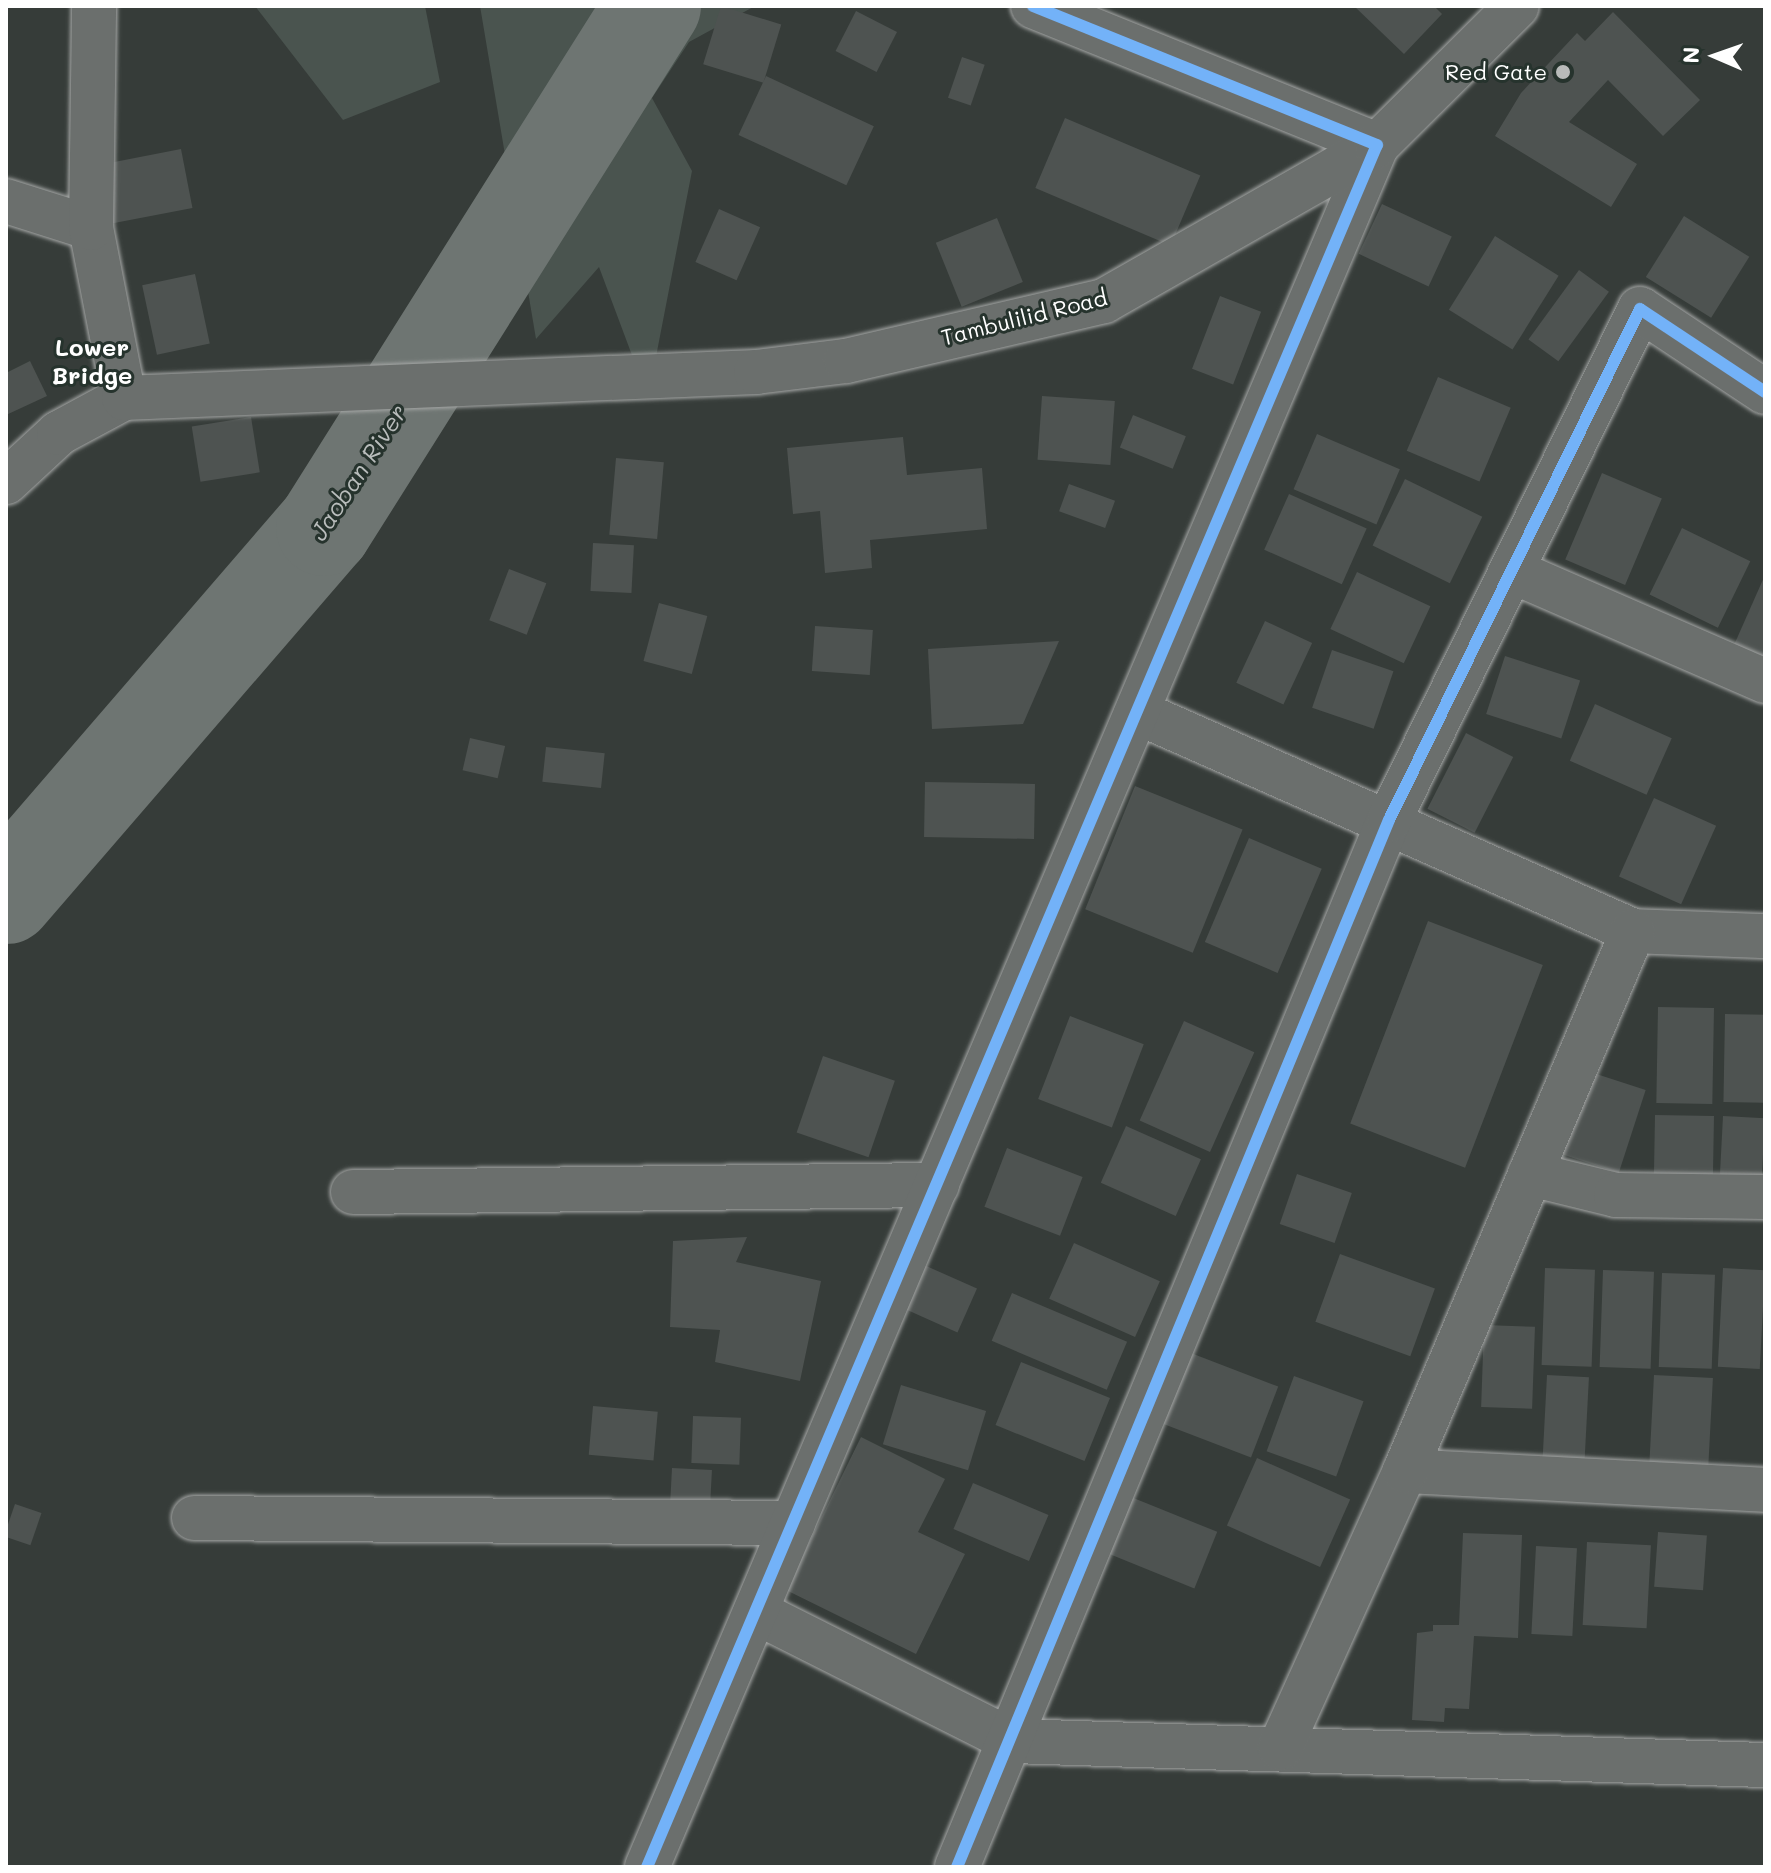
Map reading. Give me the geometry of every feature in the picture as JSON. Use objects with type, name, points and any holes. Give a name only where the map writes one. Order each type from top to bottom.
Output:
[{"type":"street","points":[[6,482],[59,433],[124,398],[91,228],[94,6]]},
{"type":"street","points":[[647,1867],[1377,145],[1033,6]]},
{"type":"street","name":"Tambulilid Road","points":[[124,398],[756,372],[846,361],[1104,301],[1377,145],[1517,6]]},
{"type":"street","points":[[6,201],[91,228]]},
{"type":"street","points":[[957,1867],[1013,1741],[1389,820],[1640,309],[1765,392]]},
{"type":"street","points":[[1512,571],[1765,681]]},
{"type":"street","points":[[1137,712],[1389,820],[1633,931],[1765,936]]},
{"type":"street","points":[[1280,1748],[1405,1471],[1633,931]]},
{"type":"street","points":[[1530,1174],[1616,1195],[1765,1197]]},
{"type":"street","points":[[353,1192],[937,1185]]},
{"type":"street","points":[[1405,1471],[1765,1490]]},
{"type":"street","points":[[194,1518],[793,1523]]},
{"type":"street","points":[[756,1612],[1013,1741],[1765,1765]]},
{"type":"shaded area","points":[[255,6],[425,6],[440,82],[343,120]]},
{"type":"shaded area","points":[[480,6],[755,6],[689,42],[652,98],[692,171],[648,398],[599,267],[536,339]]},
{"type":"building","points":[[721,6],[781,24],[763,83],[703,64]]},
{"type":"building","points":[[1354,6],[1434,6],[1442,14],[1404,54]]},
{"type":"building","points":[[856,11],[897,32],[877,72],[836,51]]},
{"type":"building","points":[[1613,12],[1700,100],[1663,136],[1608,80],[1569,122],[1637,164],[1611,207],[1495,136],[1521,93],[1577,33],[1585,41]]},
{"type":"building","points":[[962,57],[985,65],[971,105],[948,98]]},
{"type":"building","points":[[766,76],[874,126],[846,185],[739,135]]},
{"type":"building","points":[[1065,118],[1200,175],[1171,245],[1035,188]]},
{"type":"building","points":[[181,149],[192,208],[113,223],[101,164]]},
{"type":"building","points":[[1382,204],[1452,237],[1429,286],[1359,254]]},
{"type":"building","points":[[719,209],[760,227],[737,280],[695,262]]},
{"type":"building","points":[[1684,216],[1749,257],[1711,318],[1646,277]]},
{"type":"building","points":[[997,218],[1023,282],[962,307],[936,243]]},
{"type":"building","points":[[1495,236],[1559,276],[1513,350],[1449,310]]},
{"type":"building","points":[[1579,270],[1609,292],[1558,361],[1528,340]]},
{"type":"building","points":[[195,274],[210,343],[157,355],[142,285]]},
{"type":"building","points":[[1220,296],[1261,312],[1233,385],[1192,369]]},
{"type":"building","points":[[30,361],[47,396],[6,415],[6,373]]},
{"type":"building","points":[[1438,377],[1511,408],[1479,482],[1407,451]]},
{"type":"building","points":[[1042,396],[1115,401],[1110,465],[1038,460]]},
{"type":"building","points":[[1133,415],[1186,436],[1173,469],[1120,447]]},
{"type":"building","points":[[251,417],[260,472],[200,482],[192,426]]},
{"type":"building","points":[[1317,434],[1400,469],[1376,524],[1294,489]]},
{"type":"building","points":[[903,437],[907,475],[982,468],[987,529],[870,540],[872,568],[825,573],[820,511],[793,514],[787,448]]},
{"type":"building","points":[[616,458],[664,462],[657,539],[609,535]]},
{"type":"building","points":[[1602,473],[1662,498],[1625,585],[1565,560]]},
{"type":"building","points":[[1405,479],[1482,517],[1450,583],[1373,546]]},
{"type":"building","points":[[1069,484],[1115,501],[1105,528],[1059,511]]},
{"type":"building","points":[[1289,494],[1367,529],[1342,584],[1264,550]]},
{"type":"building","points":[[1682,528],[1750,561],[1718,628],[1650,595]]},
{"type":"building","points":[[593,543],[634,545],[631,593],[590,591]]},
{"type":"building","points":[[509,569],[546,583],[527,635],[489,620]]},
{"type":"building","points":[[1357,572],[1430,606],[1404,663],[1330,629]]},
{"type":"building","points":[[1765,575],[1765,659],[1734,645]]},
{"type":"building","points":[[659,603],[707,616],[692,674],[643,661]]},
{"type":"building","points":[[1265,621],[1312,643],[1283,705],[1236,683]]},
{"type":"building","points":[[815,626],[873,630],[870,675],[812,671]]},
{"type":"building","points":[[1059,641],[1023,724],[932,729],[928,649]]},
{"type":"building","points":[[1332,650],[1393,671],[1374,729],[1312,708]]},
{"type":"building","points":[[1505,656],[1580,680],[1561,738],[1486,714]]},
{"type":"building","points":[[1595,704],[1672,738],[1647,795],[1570,761]]},
{"type":"building","points":[[1466,733],[1513,757],[1475,833],[1427,809]]},
{"type":"building","points":[[470,738],[505,746],[498,778],[463,770]]},
{"type":"building","points":[[546,747],[605,753],[601,788],[542,782]]},
{"type":"building","points":[[925,782],[1035,784],[1034,839],[924,837]]},
{"type":"building","points":[[1135,786],[1243,829],[1193,953],[1085,909]]},
{"type":"building","points":[[1654,798],[1716,826],[1681,904],[1619,877]]},
{"type":"building","points":[[1249,838],[1322,869],[1278,973],[1205,942]]},
{"type":"building","points":[[1428,921],[1543,965],[1465,1168],[1350,1124]]},
{"type":"building","points":[[1658,1007],[1714,1008],[1712,1104],[1656,1103]]},
{"type":"building","points":[[1725,1014],[1765,1015],[1763,1103],[1723,1102]]},
{"type":"building","points":[[1070,1016],[1144,1044],[1112,1127],[1038,1099]]},
{"type":"building","points":[[1184,1021],[1254,1052],[1210,1152],[1140,1121]]},
{"type":"building","points":[[823,1056],[895,1081],[868,1157],[797,1133]]},
{"type":"building","points":[[1581,1069],[1646,1090],[1619,1173],[1554,1152]]},
{"type":"building","points":[[1655,1115],[1714,1116],[1713,1186],[1654,1185]]},
{"type":"building","points":[[1723,1116],[1765,1118],[1761,1195],[1719,1193]]},
{"type":"building","points":[[1126,1126],[1201,1159],[1176,1216],[1101,1183]]},
{"type":"building","points":[[1007,1148],[1083,1177],[1060,1236],[984,1207]]},
{"type":"building","points":[[1297,1174],[1352,1193],[1335,1243],[1280,1224]]},
{"type":"building","points":[[747,1237],[736,1262],[821,1281],[800,1381],[715,1362],[720,1330],[670,1327],[673,1241]]},
{"type":"building","points":[[1074,1243],[1160,1281],[1135,1337],[1049,1299]]},
{"type":"building","points":[[1340,1254],[1435,1289],[1410,1356],[1315,1322]]},
{"type":"building","points":[[924,1265],[977,1289],[957,1332],[904,1309]]},
{"type":"building","points":[[1545,1268],[1595,1270],[1592,1367],[1542,1365]]},
{"type":"building","points":[[1723,1268],[1765,1270],[1760,1369],[1718,1367]]},
{"type":"building","points":[[1603,1270],[1654,1272],[1651,1369],[1600,1367]]},
{"type":"building","points":[[1662,1273],[1715,1275],[1712,1369],[1659,1367]]},
{"type":"building","points":[[1012,1293],[1127,1342],[1107,1390],[992,1341]]},
{"type":"building","points":[[1484,1325],[1535,1327],[1532,1409],[1481,1407]]},
{"type":"building","points":[[1183,1350],[1278,1387],[1251,1458],[1156,1421]]},
{"type":"building","points":[[1021,1362],[1110,1398],[1085,1461],[996,1425]]},
{"type":"building","points":[[1547,1375],[1589,1377],[1584,1467],[1542,1465]]},
{"type":"building","points":[[1654,1375],[1713,1378],[1708,1469],[1649,1466]]},
{"type":"building","points":[[1294,1376],[1364,1401],[1336,1476],[1267,1451]]},
{"type":"building","points":[[901,1385],[986,1411],[968,1470],[883,1444]]},
{"type":"building","points":[[593,1406],[658,1412],[653,1460],[589,1455]]},
{"type":"building","points":[[693,1416],[741,1418],[739,1465],[691,1463]]},
{"type":"building","points":[[861,1437],[945,1479],[918,1532],[965,1554],[916,1654],[786,1590]]},
{"type":"building","points":[[1257,1458],[1350,1499],[1320,1567],[1227,1526]]},
{"type":"building","points":[[672,1468],[712,1470],[710,1506],[670,1504]]},
{"type":"building","points":[[973,1483],[1048,1515],[1029,1561],[953,1529]]},
{"type":"building","points":[[1131,1497],[1217,1532],[1194,1588],[1108,1554]]},
{"type":"building","points":[[15,1504],[41,1513],[30,1545],[6,1537]]},
{"type":"building","points":[[1658,1532],[1707,1535],[1703,1590],[1654,1587]]},
{"type":"building","points":[[1463,1533],[1522,1535],[1518,1638],[1474,1636],[1469,1709],[1445,1708],[1444,1722],[1412,1720],[1417,1633],[1433,1631],[1433,1625],[1459,1625]]},
{"type":"building","points":[[1587,1542],[1651,1545],[1647,1628],[1583,1625]]},
{"type":"building","points":[[1536,1546],[1577,1548],[1572,1636],[1531,1634]]},
{"type":"waterway","name":"Jaoban River","points":[[6,896],[324,528],[653,6]]},
{"type":"cycle path","points":[[647,1867],[1377,145],[1033,6]]},
{"type":"cycle path","points":[[957,1867],[1389,820],[1640,309],[1765,392]]},
{"type":"place","name":"Red Gate","points":[[1563,72]]},
{"type":"district","name":"Lower Bridge","points":[[92,361]]}]
